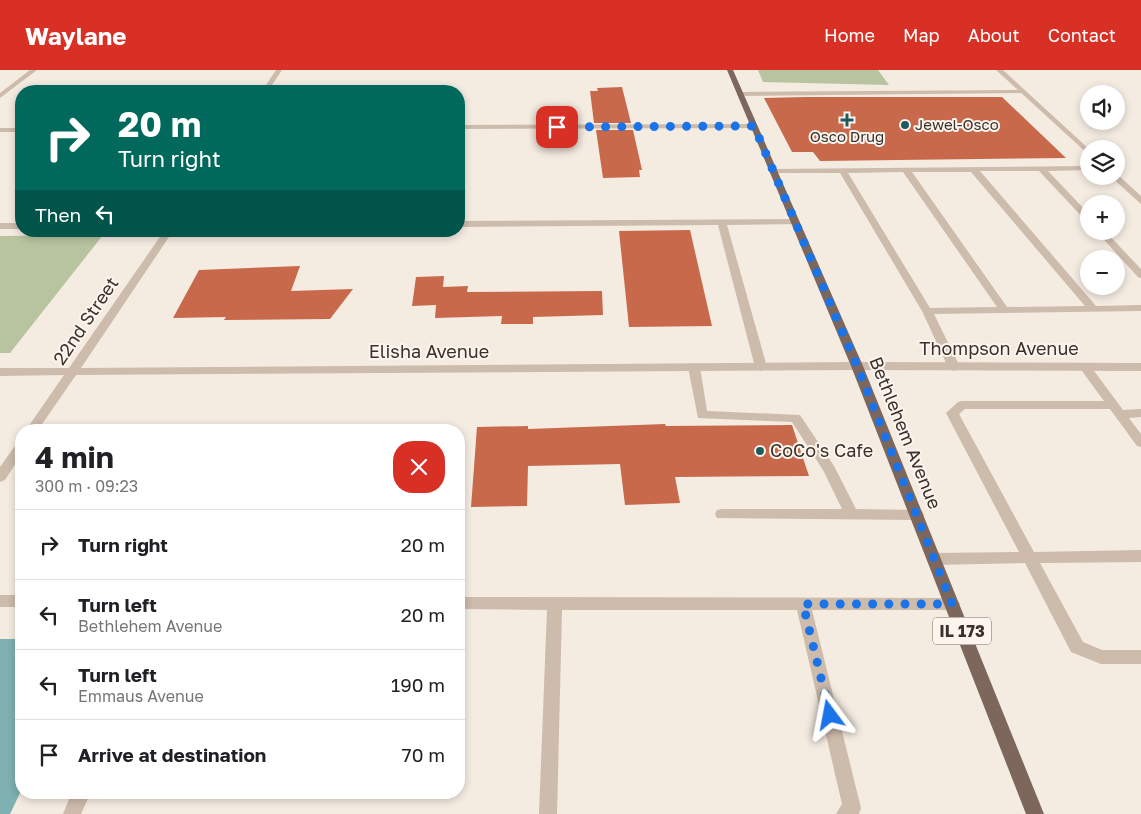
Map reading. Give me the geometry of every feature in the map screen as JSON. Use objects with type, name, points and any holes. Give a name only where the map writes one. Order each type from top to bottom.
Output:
[{"type":"main road","name":"Bethlehem Avenue","points":[[730,70],[857,366],[1035,814]]},
{"type":"street","points":[[0,96],[34,70]]},
{"type":"street","points":[[269,85],[279,70]]},
{"type":"street","points":[[998,70],[1080,145]]},
{"type":"street","points":[[740,94],[1022,92]]},
{"type":"street","points":[[465,128],[754,126]]},
{"type":"street","points":[[0,130],[15,130]]},
{"type":"street","points":[[774,171],[1080,168]]},
{"type":"street","points":[[973,169],[1093,309]]},
{"type":"street","points":[[1042,169],[1080,209]]},
{"type":"street","points":[[906,170],[1004,310]]},
{"type":"street","points":[[843,171],[926,311],[954,366]]},
{"type":"street","points":[[1124,185],[1141,201]]},
{"type":"street","points":[[722,222],[761,367]]},
{"type":"street","points":[[465,224],[796,222]]},
{"type":"street","points":[[0,226],[15,226]]},
{"type":"street","name":"22nd Street","points":[[36,424],[165,237]]},
{"type":"street","points":[[1108,240],[1141,275]]},
{"type":"street","points":[[926,311],[1141,308]]},
{"type":"street","name":"Thompson Avenue","points":[[857,366],[1141,367]]},
{"type":"street","name":"Elisha Avenue","points":[[0,372],[857,366]]},
{"type":"street","points":[[694,367],[702,415],[796,418],[829,469],[851,514]]},
{"type":"street","points":[[1085,367],[1141,443]]},
{"type":"street","points":[[1141,413],[1116,409],[962,404],[952,413],[1077,647],[1101,657],[1141,657]]},
{"type":"street","points":[[0,477],[15,455]]},
{"type":"street","points":[[722,514],[917,515]]},
{"type":"street","points":[[934,559],[1141,556]]},
{"type":"street","points":[[0,601],[15,602]]},
{"type":"street","points":[[465,603],[952,604]]},
{"type":"street","points":[[548,814],[556,603]]},
{"type":"street","points":[[803,604],[852,808],[845,814]]},
{"type":"street","points":[[72,814],[79,799]]},
{"type":"green space","points":[[758,70],[878,70],[889,85],[763,82]]},
{"type":"green space","points":[[0,236],[101,237],[10,353],[0,353]]},
{"type":"water","points":[[0,639],[15,639],[15,799],[17,799],[10,814],[0,814]]},
{"type":"building","points":[[622,87],[631,123],[594,123],[590,91],[598,91],[597,88]]},
{"type":"building","name":"Jewel-Osco","points":[[1002,97],[1066,158],[820,161],[813,152],[792,152],[764,98]]},
{"type":"building","points":[[596,130],[633,130],[642,170],[639,170],[640,177],[603,178]]},
{"type":"building","points":[[690,230],[712,326],[629,327],[619,231]]},
{"type":"building","points":[[300,266],[291,291],[353,289],[330,319],[224,320],[226,317],[173,318],[199,270]]},
{"type":"building","points":[[444,276],[443,287],[468,286],[467,292],[602,291],[603,315],[533,317],[533,324],[501,324],[502,316],[435,318],[436,305],[412,306],[416,277]]},
{"type":"building","points":[[665,424],[666,426],[792,425],[809,476],[675,477],[680,503],[625,505],[620,464],[528,466],[527,506],[471,507],[477,427],[528,426],[528,429]]},
{"type":"place","name":"Osco Drug","points":[[847,120]]},
{"type":"place","name":"Jewel-Osco","points":[[905,125]]},
{"type":"place","name":"CoCo's Cafe","points":[[760,451]]},
{"type":"route","points":[[557,127],[754,126],[857,366],[952,604],[803,604],[830,715]]}]
